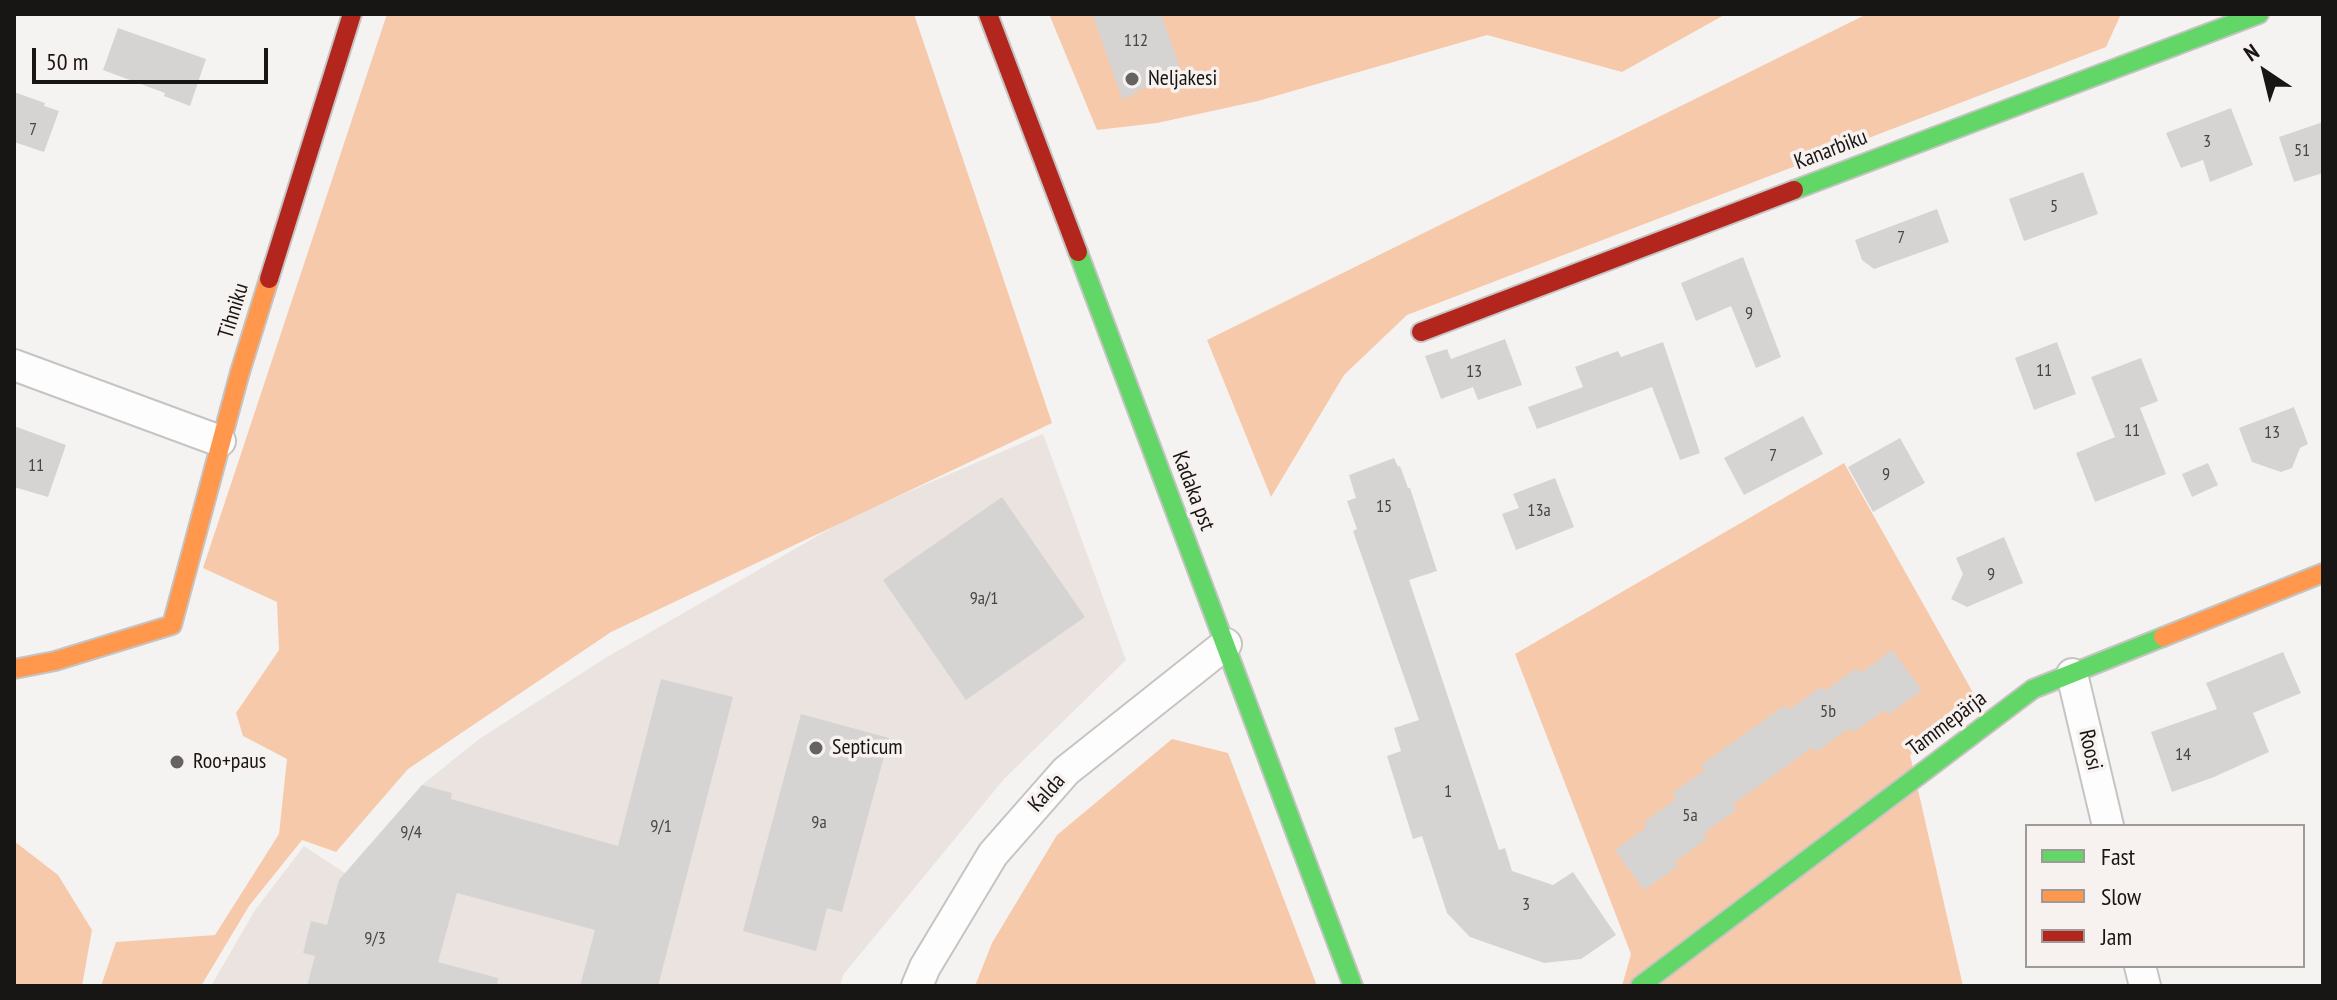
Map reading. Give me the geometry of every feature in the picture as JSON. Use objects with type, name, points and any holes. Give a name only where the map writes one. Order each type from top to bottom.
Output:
[{"type":"street","name":"Tihniku","points":[[14,669],[55,661],[172,625],[244,357],[352,14]]},
{"type":"street","name":"Kadaka pst","points":[[988,14],[1353,986]]},
{"type":"street","name":"Kanarbiku","points":[[1421,332],[2259,14]]},
{"type":"street","points":[[14,365],[220,441]]},
{"type":"street","name":"Tammepärja","points":[[1640,986],[2033,689],[2323,573]]},
{"type":"street","name":"Kalda","points":[[917,986],[925,967],[993,854],[1066,771],[1226,644]]},
{"type":"street","name":"Roosi","points":[[2072,674],[2108,824]]},
{"type":"shaded area","points":[[387,14],[914,14],[1052,423],[611,632],[408,769],[336,852],[302,840],[249,906],[201,986],[101,986],[116,942],[215,935],[279,834],[287,759],[243,736],[236,713],[279,650],[277,602],[203,568]]},
{"type":"shaded area","points":[[1049,14],[1726,14],[1622,72],[1487,35],[1258,101],[1157,123],[1097,130]]},
{"type":"shaded area","points":[[1867,14],[2121,14],[2106,47],[1407,315],[1344,375],[1271,497],[1207,340]]},
{"type":"shaded area","points":[[1043,434],[1126,660],[1004,779],[843,975],[840,986],[211,986],[255,910],[304,846],[345,873],[422,785],[479,739],[607,657],[852,516]]},
{"type":"shaded area","points":[[1844,463],[1980,705],[1910,755],[1963,986],[1622,986],[1631,954],[1515,654]]},
{"type":"shaded area","points":[[1172,739],[1228,753],[1317,986],[975,986],[992,943],[1057,835]]},
{"type":"shaded area","points":[[14,841],[58,875],[92,930],[82,986],[14,986]]},
{"type":"building","points":[[1092,14],[1161,14],[1180,67],[1123,100]]},
{"type":"building","points":[[118,28],[206,59],[190,106],[164,96],[165,93],[103,70]]},
{"type":"building","points":[[14,92],[59,111],[44,152],[14,142]]},
{"type":"building","points":[[2231,108],[2253,165],[2210,182],[2203,160],[2181,168],[2166,133]]},
{"type":"building","points":[[2323,122],[2323,173],[2294,182],[2279,137]]},
{"type":"building","points":[[2083,172],[2098,214],[2024,241],[2009,199]]},
{"type":"building","points":[[1937,209],[1949,242],[1874,269],[1862,260],[1855,240]]},
{"type":"building","points":[[1743,257],[1781,357],[1756,368],[1731,306],[1696,321],[1681,283]]},
{"type":"building","points":[[1505,339],[1522,385],[1478,400],[1473,387],[1441,399],[1425,356],[1447,349],[1451,359]]},
{"type":"building","points":[[1663,342],[1700,453],[1680,460],[1652,387],[1537,429],[1528,407],[1583,387],[1575,367],[1618,351],[1621,357]]},
{"type":"building","points":[[2057,342],[2076,394],[2034,410],[2015,358]]},
{"type":"building","points":[[2141,358],[2158,401],[2140,408],[2166,474],[2095,502],[2076,453],[2115,437],[2091,377]]},
{"type":"building","points":[[2294,407],[2308,444],[2300,448],[2292,468],[2281,472],[2252,462],[2239,428]]},
{"type":"building","points":[[1803,416],[1823,454],[1744,495],[1724,458]]},
{"type":"building","points":[[14,426],[66,445],[48,497],[14,487]]},
{"type":"building","points":[[1900,438],[1925,483],[1873,512],[1848,467]]},
{"type":"building","points":[[1394,458],[1410,488],[1437,571],[1409,580],[1499,850],[1505,848],[1512,871],[1553,885],[1573,872],[1616,935],[1581,959],[1544,963],[1470,937],[1447,913],[1422,836],[1413,839],[1387,756],[1401,751],[1394,728],[1419,720],[1353,531],[1357,529],[1347,501],[1356,498],[1349,475]]},
{"type":"building","points":[[2208,463],[2218,485],[2192,497],[2182,474]]},
{"type":"building","points":[[1555,478],[1574,527],[1516,550],[1502,514],[1519,508],[1513,494]]},
{"type":"building","points":[[1002,497],[1085,617],[966,700],[883,580]]},
{"type":"building","points":[[2004,537],[2023,583],[1967,607],[1951,599],[1963,574],[1956,558]]},
{"type":"building","points":[[1892,650],[1922,690],[1888,715],[1885,710],[1852,733],[1849,728],[1816,752],[1813,747],[1733,804],[1736,810],[1704,833],[1707,838],[1675,862],[1678,866],[1644,890],[1615,850],[1647,827],[1644,822],[1676,799],[1672,793],[1705,770],[1701,765],[1785,705],[1789,710],[1821,687],[1824,691],[1857,668],[1861,673]]},
{"type":"building","points":[[2283,652],[2301,693],[2253,713],[2269,752],[2172,792],[2151,732],[2217,709],[2206,683]]},
{"type":"building","points":[[661,679],[733,697],[658,986],[580,986],[595,930],[457,893],[438,962],[498,978],[497,986],[307,986],[315,956],[303,953],[311,921],[327,925],[339,880],[422,785],[452,793],[451,799],[618,846]]},
{"type":"building","points":[[801,714],[889,738],[842,912],[827,908],[816,951],[743,931]]},
{"type":"traffic: fast","points":[[1794,190],[2259,14]]},
{"type":"traffic: fast","points":[[1078,252],[1353,986]]},
{"type":"traffic: fast","points":[[1640,986],[2033,689],[2163,637]]},
{"type":"traffic: slow","points":[[14,669],[55,661],[172,625],[240,372],[269,279]]},
{"type":"traffic: slow","points":[[2163,637],[2323,573]]},
{"type":"traffic: jam","points":[[269,279],[352,14]]},
{"type":"traffic: jam","points":[[988,14],[1078,252]]},
{"type":"traffic: jam","points":[[1421,332],[1794,190]]},
{"type":"place","name":"Neljakesi","points":[[1132,79]]},
{"type":"place","name":"Septicum","points":[[816,748]]},
{"type":"place","name":"Roo+paus","points":[[177,762]]}]
